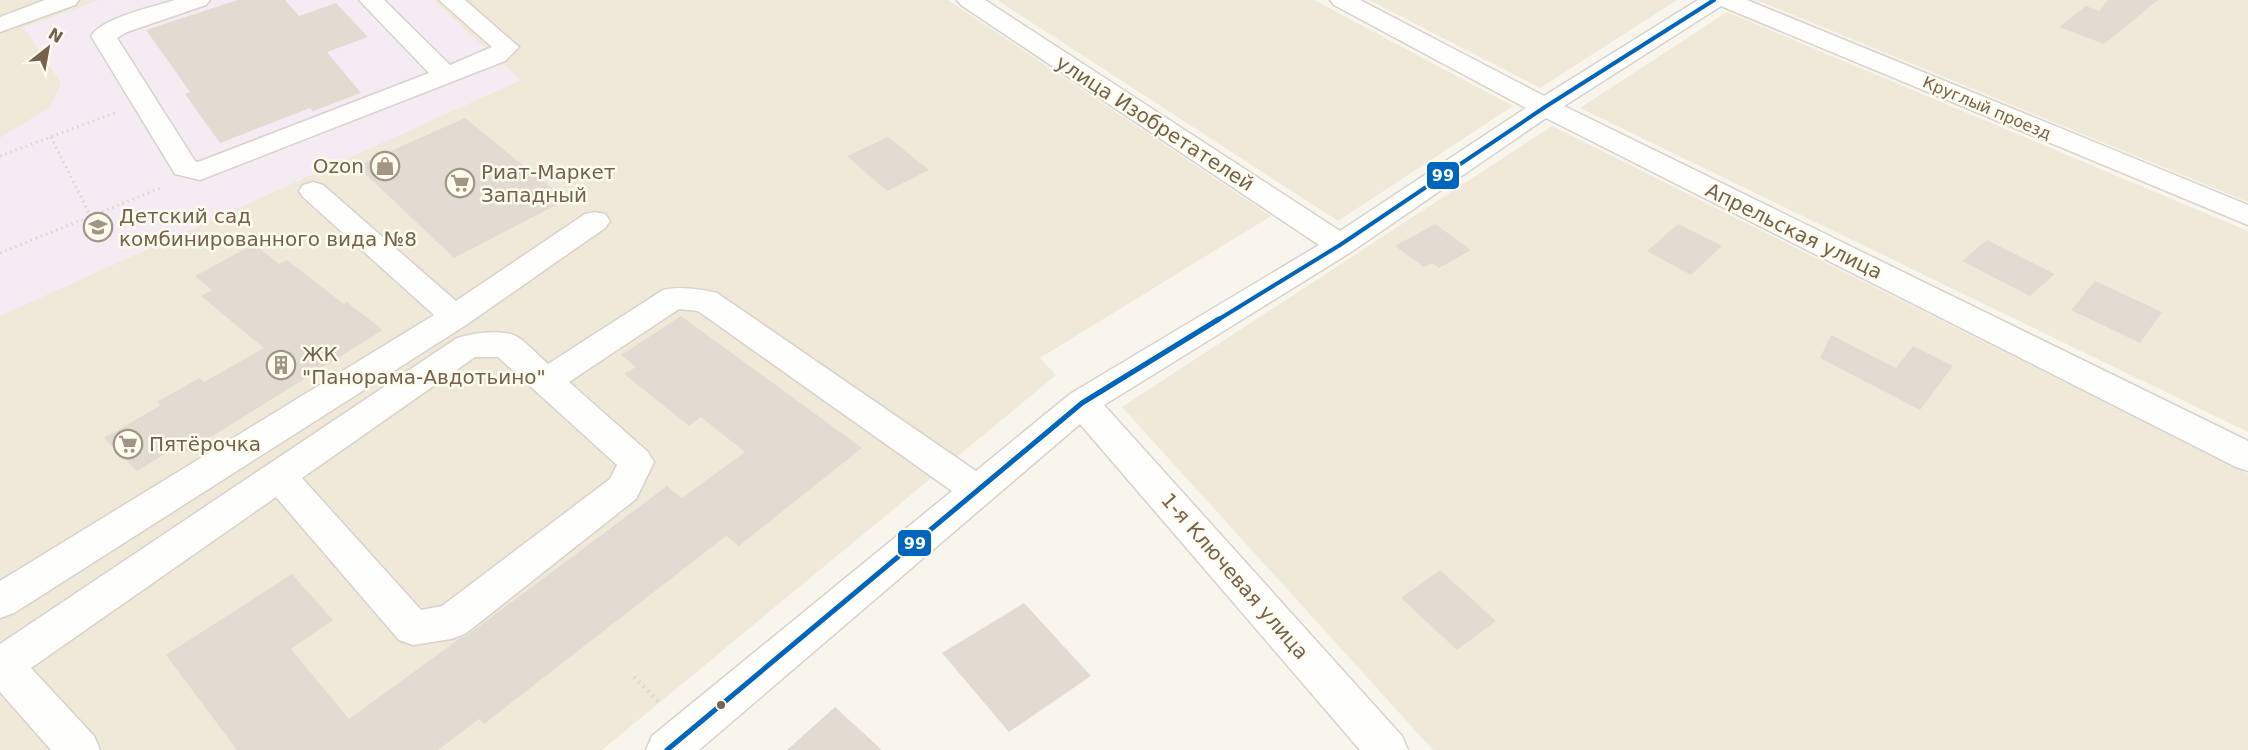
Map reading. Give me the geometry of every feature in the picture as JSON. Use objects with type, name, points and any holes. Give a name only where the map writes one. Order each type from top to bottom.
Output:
[{"type":"street","points":[[16,14],[67,0]]},
{"type":"street","points":[[198,0],[118,27],[103,36],[184,168],[200,171],[446,76],[495,56],[507,47],[451,0]]},
{"type":"street","points":[[371,0],[446,76]]},
{"type":"street","name":"улица Изобретателей","points":[[969,0],[1340,245]]},
{"type":"street","name":"Апрельская улица","points":[[1342,0],[1545,107],[2248,457]]},
{"type":"street","points":[[667,750],[1082,403],[1340,245],[1545,107],[1714,0]]},
{"type":"street","name":"Круглый проезд","points":[[1727,0],[2248,216]]},
{"type":"street","points":[[314,191],[455,317]]},
{"type":"street","points":[[0,601],[455,317],[595,221]]},
{"type":"street","points":[[546,381],[674,298],[706,301],[977,490]]},
{"type":"street","points":[[79,750],[1,664],[468,346],[506,345],[636,462],[623,489],[451,622],[413,628],[278,476]]},
{"type":"street","name":"1-я Ключевая улица","points":[[1082,403],[1387,750]]},
{"type":"path","points":[[0,156],[144,102]]},
{"type":"path","points":[[51,137],[91,217]]},
{"type":"path","points":[[0,254],[200,171]]},
{"type":"path","points":[[634,677],[664,706]]},
{"type":"shaded area","points":[[0,0],[948,0],[1271,216],[1040,358],[1056,375],[602,750],[0,750]]},
{"type":"shaded area","name":"Детский сад комбинированного вида №8","points":[[100,0],[433,0],[521,80],[0,316],[0,138],[50,107],[61,83],[24,27]]},
{"type":"shaded area","points":[[997,0],[1314,0],[1513,106],[1338,221]]},
{"type":"shaded area","points":[[1369,0],[1677,0],[1540,88]]},
{"type":"shaded area","points":[[1755,0],[2248,0],[2248,202],[1759,1]]},
{"type":"shaded area","points":[[1727,12],[2248,231],[2248,432],[1580,108]]},
{"type":"shaded area","points":[[1552,126],[2248,474],[2248,750],[1433,750],[1122,407]]},
{"type":"building","points":[[237,0],[285,0],[299,16],[336,3],[368,37],[327,52],[361,93],[313,111],[310,108],[220,143],[185,94],[190,92],[146,30]]},
{"type":"building","points":[[2108,0],[2158,0],[2104,44],[2059,27],[2086,6],[2099,11]]},
{"type":"building","name":"Риат-Маркет Западный","points":[[465,118],[566,200],[454,258],[357,166]]},
{"type":"building","points":[[888,137],[929,170],[887,191],[847,156]]},
{"type":"building","points":[[1435,224],[1471,250],[1439,268],[1432,263],[1424,267],[1395,246]]},
{"type":"building","points":[[1678,224],[1722,246],[1691,275],[1647,251]]},
{"type":"building","points":[[1987,240],[2055,274],[2030,296],[1962,261]]},
{"type":"building","name":"ЖК \"Панорама-Авдотьино\"","points":[[254,244],[279,264],[287,260],[344,304],[347,302],[383,330],[185,453],[178,446],[137,471],[104,438],[161,405],[157,402],[199,378],[204,382],[264,348],[201,296],[212,290],[195,276]]},
{"type":"building","points":[[2095,281],[2162,312],[2140,343],[2071,310]]},
{"type":"building","points":[[681,316],[862,448],[739,546],[726,536],[484,724],[479,719],[438,750],[237,750],[166,655],[292,574],[333,620],[291,649],[349,719],[466,636],[667,486],[682,498],[745,452],[701,417],[689,426],[624,374],[636,367],[621,355]]},
{"type":"building","points":[[1831,335],[1896,368],[1913,346],[1953,366],[1920,410],[1820,358]]},
{"type":"building","points":[[1440,570],[1496,621],[1457,650],[1401,598]]},
{"type":"building","points":[[1024,603],[1091,676],[1009,732],[942,653]]},
{"type":"building","points":[[835,707],[882,750],[787,750]]},
{"type":"transit line","name":"99","points":[[667,750],[1082,403],[1340,245],[1545,107],[1714,0]]},
{"type":"place","name":"Ozon","points":[[385,166]]},
{"type":"place","name":"Риат-Маркет Западный","points":[[460,183]]},
{"type":"place","name":"Детский сад комбинированного вида №8","points":[[98,227]]},
{"type":"place","name":"ЖК \"Панорама-Авдотьино\"","points":[[281,365]]},
{"type":"place","name":"Пятёрочка","points":[[128,444]]}]
